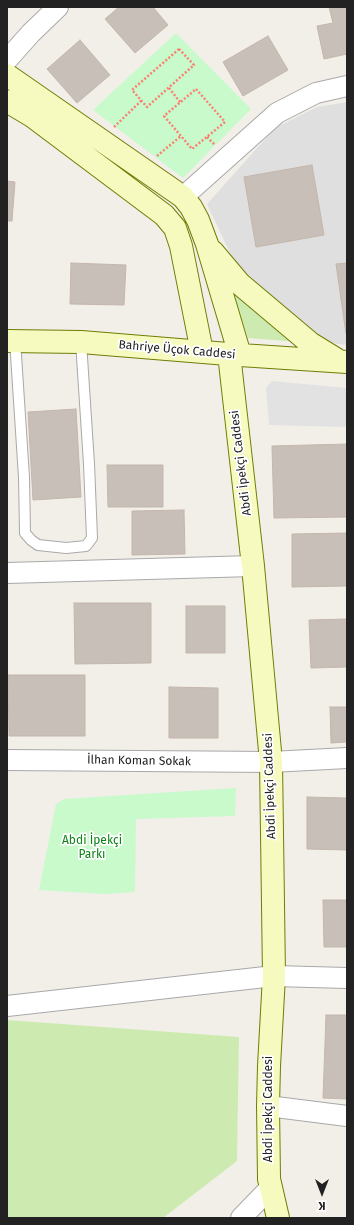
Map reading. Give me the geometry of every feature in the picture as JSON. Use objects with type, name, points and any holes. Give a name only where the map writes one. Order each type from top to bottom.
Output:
[{"type":"main road","points":[[7,75],[183,197],[191,206],[207,244],[240,284],[310,343],[344,362]]},
{"type":"main road","points":[[7,101],[32,116],[164,216],[174,228],[181,246],[202,352]]},
{"type":"main road","name":"Abdi İpekçi Caddesi","points":[[207,244],[234,355],[271,762],[274,976],[268,1106],[269,1178],[278,1218]]},
{"type":"main road","name":"Bahriye Üçok Caddesi","points":[[11,340],[81,342],[234,355],[344,362]]},
{"type":"street","points":[[7,60],[31,33],[58,7]]},
{"type":"street","points":[[183,197],[277,113],[316,93],[347,86]]},
{"type":"street","points":[[7,572],[253,566]]},
{"type":"street","name":"İlhan Koman Sokak","points":[[7,760],[271,762],[347,758]]},
{"type":"street","points":[[7,1006],[274,976],[347,978]]},
{"type":"street","points":[[268,1106],[347,1116]]},
{"type":"street","points":[[241,1218],[271,1188]]},
{"type":"lane","points":[[11,340],[24,477],[25,532],[31,540],[38,545],[66,548],[86,546],[92,538],[81,342]]},
{"type":"path","points":[[179,49],[194,66],[147,107],[142,100],[132,90],[179,49]]},
{"type":"path","points":[[169,88],[180,102]]},
{"type":"path","points":[[196,89],[225,122],[192,149],[164,116],[180,102],[196,89]]},
{"type":"path","points":[[111,130],[142,100]]},
{"type":"path","points":[[153,159],[181,136]]},
{"type":"path","points":[[207,137],[217,148]]},
{"type":"shaded area","points":[[347,102],[347,345],[324,342],[236,266],[207,204],[275,128],[317,107]]},
{"type":"shaded area","points":[[272,381],[347,388],[347,427],[269,425],[266,388]]},
{"type":"green space","points":[[176,33],[251,109],[183,178],[93,110]]},
{"type":"green space","points":[[226,276],[299,342],[248,338]]},
{"type":"green space","name":"Abdi İpekçi Parkı","points":[[236,788],[235,816],[136,819],[135,892],[105,894],[39,890],[56,804],[64,799]]},
{"type":"green space","points":[[7,1020],[239,1037],[237,1161],[163,1218],[7,1218]]},
{"type":"building","points":[[119,7],[153,7],[168,25],[135,53],[105,19]]},
{"type":"building","points":[[329,7],[347,7],[347,54],[324,59],[317,26],[333,23]]},
{"type":"building","points":[[268,36],[288,70],[243,96],[223,62]]},
{"type":"building","points":[[80,40],[110,75],[77,103],[47,69]]},
{"type":"building","points":[[312,165],[324,235],[256,247],[244,177]]},
{"type":"building","points":[[7,181],[15,182],[12,221],[7,221]]},
{"type":"building","points":[[71,263],[126,265],[124,305],[70,304]]},
{"type":"building","points":[[347,263],[347,334],[346,334],[336,264]]},
{"type":"building","points":[[76,409],[81,497],[33,500],[28,412]]},
{"type":"building","points":[[347,444],[347,517],[274,518],[272,446]]},
{"type":"building","points":[[107,465],[163,465],[163,507],[108,507]]},
{"type":"building","points":[[184,510],[185,554],[132,555],[132,511]]},
{"type":"building","points":[[347,533],[347,586],[292,587],[292,534]]},
{"type":"building","points":[[74,603],[151,603],[151,663],[75,664]]},
{"type":"building","points":[[186,606],[225,606],[225,653],[186,653]]},
{"type":"building","points":[[347,619],[347,667],[311,668],[309,620]]},
{"type":"building","points":[[8,675],[85,675],[85,736],[9,736]]},
{"type":"building","points":[[169,687],[218,688],[218,738],[169,738]]},
{"type":"building","points":[[330,707],[347,707],[347,742],[331,743]]},
{"type":"building","points":[[307,797],[347,798],[347,850],[307,849]]},
{"type":"building","points":[[323,900],[347,900],[347,947],[324,947]]},
{"type":"building","points":[[326,1015],[347,1015],[347,1099],[323,1098]]}]
